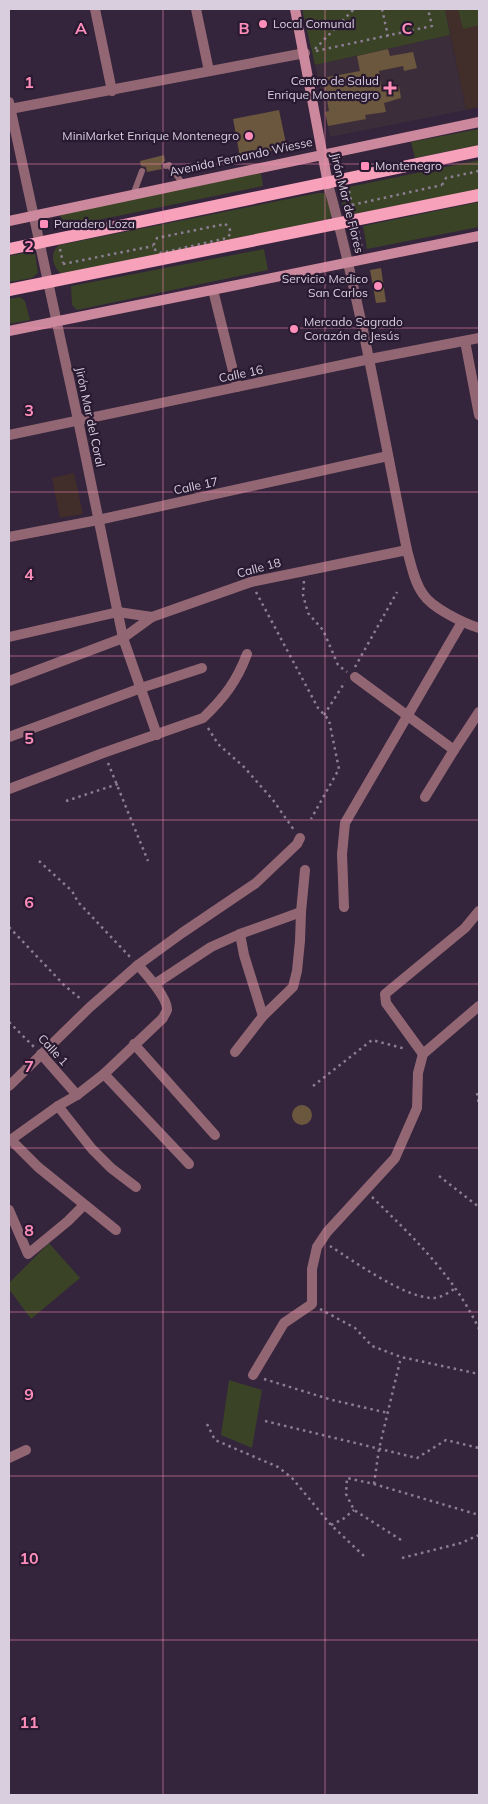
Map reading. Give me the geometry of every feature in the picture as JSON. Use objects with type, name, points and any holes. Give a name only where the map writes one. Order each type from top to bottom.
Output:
[{"type":"main road","name":"Jirón Mar de Flores","points":[[295,9],[328,184]]},
{"type":"main road","name":"Avenida Fernando Wiesse","points":[[9,221],[479,122]]},
{"type":"main road","points":[[9,249],[479,151]]},
{"type":"main road","points":[[9,290],[479,195]]},
{"type":"main road","points":[[9,331],[479,236]]},
{"type":"street","points":[[95,9],[112,91]]},
{"type":"street","points":[[196,9],[209,71]]},
{"type":"street","points":[[9,105],[112,91],[305,54]]},
{"type":"street","name":"Jirón Mar del Coral","points":[[9,105],[57,321],[123,638],[157,735]]},
{"type":"street","name":"Jirón Mar de Flores","points":[[328,184],[349,263],[370,359],[407,550]]},
{"type":"street","points":[[213,290],[236,388]]},
{"type":"street","name":"Calle 16","points":[[9,435],[479,338]]},
{"type":"street","points":[[465,341],[479,415]]},
{"type":"street","name":"Calle 17","points":[[9,538],[388,456]]},
{"type":"street","points":[[407,550],[422,594],[462,622],[479,628]]},
{"type":"street","name":"Calle 18","points":[[9,637],[118,612],[152,617],[251,582],[407,550]]},
{"type":"street","points":[[9,681],[123,638],[152,617]]},
{"type":"street","points":[[344,907],[342,854],[345,823],[462,622]]},
{"type":"street","points":[[9,789],[104,752],[203,718],[234,684],[246,654]]},
{"type":"street","points":[[9,738],[141,688],[202,668]]},
{"type":"street","points":[[355,672],[408,717],[454,750]]},
{"type":"street","points":[[425,797],[479,712]]},
{"type":"street","points":[[9,1086],[90,1007],[138,965],[256,883],[297,844],[300,838]]},
{"type":"street","points":[[235,1052],[263,1016],[294,987],[300,949],[301,912],[306,870]]},
{"type":"street","points":[[423,1054],[386,1003],[385,994],[465,928],[479,911]]},
{"type":"street","points":[[155,984],[211,947],[240,934],[301,912]]},
{"type":"street","points":[[240,934],[244,955],[263,1016]]},
{"type":"street","points":[[116,1230],[38,1167],[10,1140],[77,1095],[104,1074],[163,1018],[167,1010],[155,984],[138,965]]},
{"type":"street","points":[[253,1375],[284,1323],[312,1304],[312,1269],[317,1247],[327,1232],[395,1158],[417,1108],[418,1073],[423,1054],[479,1006]]},
{"type":"street","points":[[134,1044],[215,1135]]},
{"type":"street","name":"Calle 1","points":[[41,1054],[77,1095]]},
{"type":"street","points":[[104,1074],[189,1164]]},
{"type":"street","points":[[58,1106],[92,1149],[111,1168],[136,1187]]},
{"type":"street","points":[[9,1210],[28,1254],[68,1221],[84,1205]]},
{"type":"street","points":[[9,1458],[26,1450]]},
{"type":"lane","points":[[166,166],[183,184]]},
{"type":"lane","points":[[133,195],[142,171]]},
{"type":"path","points":[[354,9],[312,52],[432,26],[428,9]]},
{"type":"path","points":[[382,9],[388,36]]},
{"type":"path","points":[[352,205],[442,185],[446,178],[479,171]]},
{"type":"path","points":[[348,187],[354,211]]},
{"type":"path","points":[[64,264],[153,246],[157,238],[225,224],[231,233],[226,238]]},
{"type":"path","points":[[357,227],[362,249]]},
{"type":"path","points":[[60,245],[65,269]]},
{"type":"path","points":[[305,570],[303,594],[308,613],[323,630],[338,665],[350,675],[324,715]]},
{"type":"path","points":[[251,582],[318,708],[329,720],[339,769],[311,819]]},
{"type":"path","points":[[355,672],[397,592]]},
{"type":"path","points":[[203,718],[218,744],[244,767],[273,800],[300,838]]},
{"type":"path","points":[[104,752],[148,861]]},
{"type":"path","points":[[66,801],[118,784]]},
{"type":"path","points":[[39,862],[72,891],[78,902],[138,965]]},
{"type":"path","points":[[9,927],[64,985],[90,1007]]},
{"type":"path","name":"Calle 1","points":[[9,1022],[41,1054]]},
{"type":"path","points":[[313,1086],[372,1040],[423,1054]]},
{"type":"path","points":[[478,1093],[479,1106]]},
{"type":"path","points":[[439,1176],[479,1207]]},
{"type":"path","points":[[365,1190],[410,1234],[456,1288],[479,1329]]},
{"type":"path","points":[[328,1246],[376,1275],[417,1295],[433,1298],[447,1294],[456,1288]]},
{"type":"path","points":[[312,1304],[355,1328],[372,1346],[401,1357],[479,1374]]},
{"type":"path","points":[[374,1484],[379,1449],[401,1357]]},
{"type":"path","points":[[253,1375],[332,1400],[388,1413]]},
{"type":"path","points":[[264,1421],[417,1458],[446,1440],[479,1448]]},
{"type":"path","points":[[207,1424],[215,1440],[278,1467],[292,1478],[331,1525],[364,1556]]},
{"type":"path","points":[[401,1540],[354,1510],[346,1494],[347,1478],[374,1484],[479,1515]]},
{"type":"path","points":[[331,1525],[343,1519],[354,1510]]},
{"type":"path","points":[[402,1558],[461,1544],[479,1535]]},
{"type":"shaded area","points":[[445,9],[479,9],[479,107],[466,110]]},
{"type":"shaded area","name":"Centro de Salud Enrique Montenegro","points":[[450,35],[466,110],[330,137],[315,65]]},
{"type":"shaded area","points":[[74,473],[83,514],[60,518],[52,478]]},
{"type":"green space","points":[[302,9],[445,9],[450,35],[315,65]]},
{"type":"green space","points":[[458,9],[479,9],[479,25],[463,29]]},
{"type":"green space","points":[[479,129],[479,145],[415,158],[411,142]]},
{"type":"green space","points":[[479,160],[479,190],[348,215],[344,209],[341,199],[344,188]]},
{"type":"green space","points":[[261,173],[263,186],[64,227],[60,214]]},
{"type":"green space","points":[[324,193],[328,196],[333,214],[329,219],[62,274],[54,264],[54,252],[59,245]]},
{"type":"green space","points":[[479,202],[479,227],[367,249],[363,226]]},
{"type":"green space","points":[[264,249],[268,270],[77,310],[72,305],[71,286]]},
{"type":"green space","points":[[29,252],[35,253],[38,273],[32,278],[9,282],[9,256]]},
{"type":"green space","points":[[20,297],[25,301],[30,320],[9,324],[9,299]]},
{"type":"green space","points":[[49,1243],[80,1278],[31,1319],[9,1289],[9,1283]]},
{"type":"green space","points":[[229,1380],[262,1390],[252,1448],[221,1435]]},
{"type":"building","points":[[388,49],[390,56],[413,52],[417,68],[404,71],[403,66],[379,71],[382,90],[399,86],[401,98],[384,103],[386,112],[365,115],[366,119],[328,126],[325,112],[329,111],[323,78],[360,71],[357,56]]},
{"type":"building","points":[[279,110],[287,148],[240,157],[233,119]]},
{"type":"building","points":[[164,155],[165,161],[161,165],[162,169],[147,172],[146,167],[141,166],[140,161]]},
{"type":"building","name":"Servicio Medico San Carlos","points":[[381,268],[386,302],[376,303],[370,270]]},
{"type":"building","points":[[302,1105],[309,1108],[312,1115],[309,1122],[302,1125],[295,1122],[292,1115],[295,1108]]},
{"type":"place","name":"Local Comunal","points":[[263,24]]},
{"type":"place","name":"Centro de Salud Enrique Montenegro","points":[[390,88]]},
{"type":"place","name":"MiniMarket Enrique Montenegro","points":[[249,136]]},
{"type":"place","name":"Montenegro","points":[[365,166]]},
{"type":"place","name":"Paradero Loza","points":[[44,224]]},
{"type":"place","name":"Servicio Medico San Carlos","points":[[378,286]]},
{"type":"place","name":"Mercado Sagrado Corazón de Jesús","points":[[294,329]]}]
